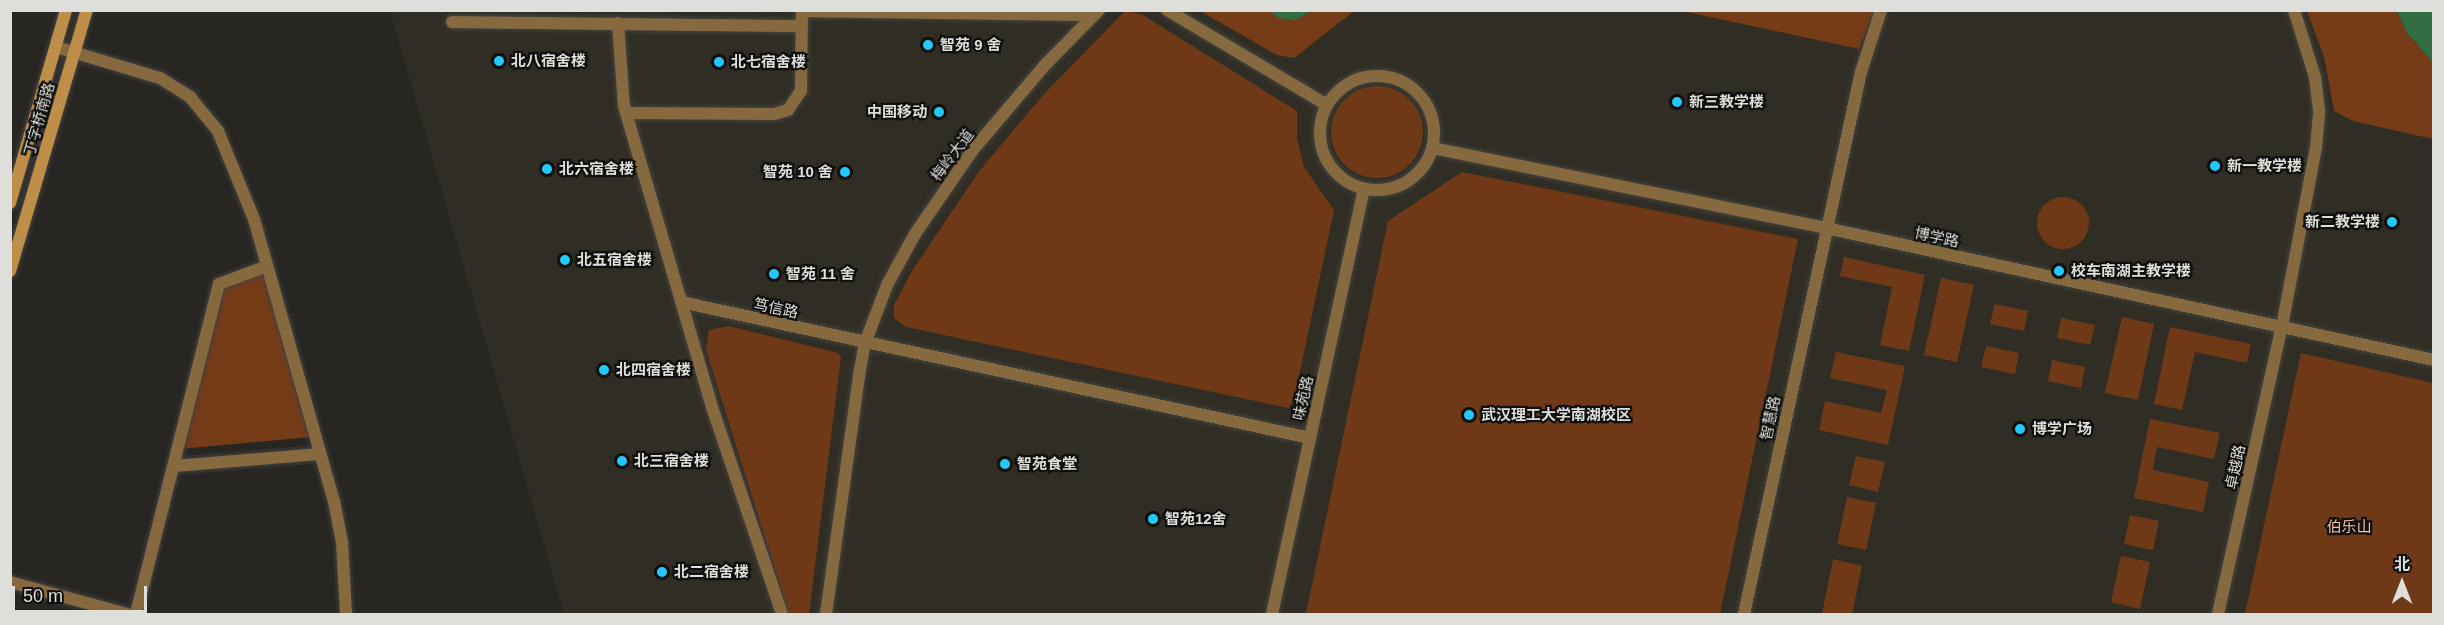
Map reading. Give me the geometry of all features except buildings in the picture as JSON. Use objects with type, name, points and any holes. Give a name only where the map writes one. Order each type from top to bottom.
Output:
[{"type":"main road","name":"丁字桥南路","points":[[10,202],[66,10]]},
{"type":"main road","name":"丁字桥南路","points":[[10,271],[87,10]]},
{"type":"street","points":[[1167,10],[1327,105]]},
{"type":"street","name":"智慧路","points":[[1744,615],[1861,72],[1881,10]]},
{"type":"street","name":"卓越路","points":[[2218,615],[2282,326],[2319,128],[2315,77],[2294,10]]},
{"type":"street","points":[[626,113],[774,114],[788,110],[801,91],[802,11],[1097,13]]},
{"type":"street","name":"梅岭大道","points":[[826,615],[865,343],[887,285],[953,178],[1028,85],[1097,13]]},
{"type":"street","points":[[452,22],[802,26]]},
{"type":"street","points":[[618,23],[626,113],[681,302],[782,615]]},
{"type":"street","points":[[56,47],[160,78],[201,108],[218,131],[239,176],[339,526],[346,615]]},
{"type":"street","points":[[1364,77],[1399,79],[1419,93],[1429,107],[1435,124],[1433,148],[1425,165],[1411,180],[1394,188],[1364,189],[1339,176],[1327,161],[1320,133],[1327,105],[1342,87],[1364,77]]},
{"type":"street","name":"博学路","points":[[1433,148],[1826,228],[2433,360]]},
{"type":"street","name":"味苑路","points":[[1272,615],[1364,189]]},
{"type":"street","points":[[136,615],[219,284],[265,267]]},
{"type":"street","name":"笃信路","points":[[681,302],[1310,438]]},
{"type":"street","points":[[174,466],[319,454]]},
{"type":"street","points":[[10,582],[127,615]]},
{"type":"shaded area","name":"武汉理工大学南湖校区","points":[[390,11],[2433,11],[2433,614],[564,614]]},
{"type":"shaded area","points":[[1200,11],[1270,11],[1296,20],[1311,11],[1354,11],[1294,58],[1277,55]]},
{"type":"shaded area","points":[[1270,11],[1311,11],[1296,20],[1278,18]]},
{"type":"shaded area","points":[[1682,11],[1874,11],[1859,49]]},
{"type":"shaded area","points":[[2307,11],[2397,11],[2407,33],[2433,63],[2433,139],[2353,121],[2334,111],[2324,57]]},
{"type":"shaded area","points":[[2397,11],[2433,11],[2433,63],[2407,33]]},
{"type":"shaded area","points":[[265,267],[313,437],[179,449],[219,284]]},
{"type":"green space","points":[[1125,11],[1141,14],[1297,111],[1297,139],[1304,167],[1334,210],[1294,400],[1288,408],[906,327],[894,318],[894,305],[912,271],[980,170],[1044,94]]},
{"type":"green space","points":[[1377,86],[1395,90],[1409,100],[1419,114],[1423,132],[1419,150],[1409,164],[1395,174],[1377,178],[1359,174],[1345,164],[1335,150],[1331,132],[1335,114],[1345,100],[1359,90]]},
{"type":"green space","points":[[1462,172],[1798,239],[1720,614],[1306,614],[1388,221]]},
{"type":"green space","points":[[2058,197],[2068,197],[2078,201],[2085,208],[2089,223],[2085,238],[2078,245],[2068,249],[2058,249],[2048,245],[2041,238],[2037,228],[2037,218],[2041,208],[2048,201]]},
{"type":"green space","points":[[1844,257],[1925,275],[1909,351],[1880,345],[1892,287],[1840,276]]},
{"type":"green space","points":[[1941,278],[1974,285],[1957,362],[1924,355]]},
{"type":"green space","points":[[1995,304],[2028,311],[2024,331],[1990,324]]},
{"type":"green space","points":[[2122,317],[2154,324],[2138,400],[2105,393]]},
{"type":"green space","points":[[2061,318],[2095,325],[2090,345],[2057,338]]},
{"type":"green space","points":[[729,326],[838,353],[841,357],[809,614],[789,614],[706,350],[709,330]]},
{"type":"green space","points":[[2170,327],[2251,344],[2247,363],[2195,352],[2182,410],[2154,404]]},
{"type":"green space","points":[[1986,346],[2019,353],[2015,374],[1981,367]]},
{"type":"green space","points":[[1836,352],[1905,366],[1888,445],[1819,430],[1825,401],[1881,413],[1887,390],[1830,378]]},
{"type":"green space","name":"伯乐山","points":[[2301,353],[2433,383],[2433,614],[2245,614]]},
{"type":"green space","points":[[2052,360],[2085,367],[2081,388],[2048,381]]},
{"type":"green space","points":[[2150,419],[2220,433],[2214,459],[2157,447],[2153,470],[2209,482],[2203,512],[2134,498]]},
{"type":"green space","points":[[1856,456],[1885,462],[1878,492],[1849,485]]},
{"type":"green space","points":[[1847,497],[1876,503],[1866,550],[1837,544]]},
{"type":"green space","points":[[2130,515],[2159,521],[2153,550],[2124,544]]},
{"type":"green space","points":[[2121,556],[2150,562],[2140,609],[2111,602]]},
{"type":"green space","points":[[1833,559],[1862,566],[1852,614],[1822,614]]},
{"type":"place","name":"智苑 9 舍","points":[[928,45]]},
{"type":"place","name":"北八宿舍楼","points":[[499,61]]},
{"type":"place","name":"北七宿舍楼","points":[[719,62]]},
{"type":"place","name":"新三教学楼","points":[[1677,102]]},
{"type":"place","name":"中国移动","points":[[939,112]]},
{"type":"place","name":"新一教学楼","points":[[2215,166]]},
{"type":"place","name":"北六宿舍楼","points":[[547,169]]},
{"type":"place","name":"智苑 10 舍","points":[[845,172]]},
{"type":"place","name":"新二教学楼","points":[[2392,222]]},
{"type":"place","name":"北五宿舍楼","points":[[565,260]]},
{"type":"place","name":"校车南湖主教学楼","points":[[2059,271]]},
{"type":"place","name":"智苑 11 舍","points":[[774,274]]},
{"type":"place","name":"北四宿舍楼","points":[[604,370]]},
{"type":"place","name":"武汉理工大学南湖校区","points":[[1469,415]]},
{"type":"place","name":"博学广场","points":[[2020,429]]},
{"type":"place","name":"北三宿舍楼","points":[[622,461]]},
{"type":"place","name":"智苑食堂","points":[[1005,464]]},
{"type":"place","name":"智苑12舍","points":[[1153,519]]},
{"type":"place","name":"北二宿舍楼","points":[[662,572]]}]
